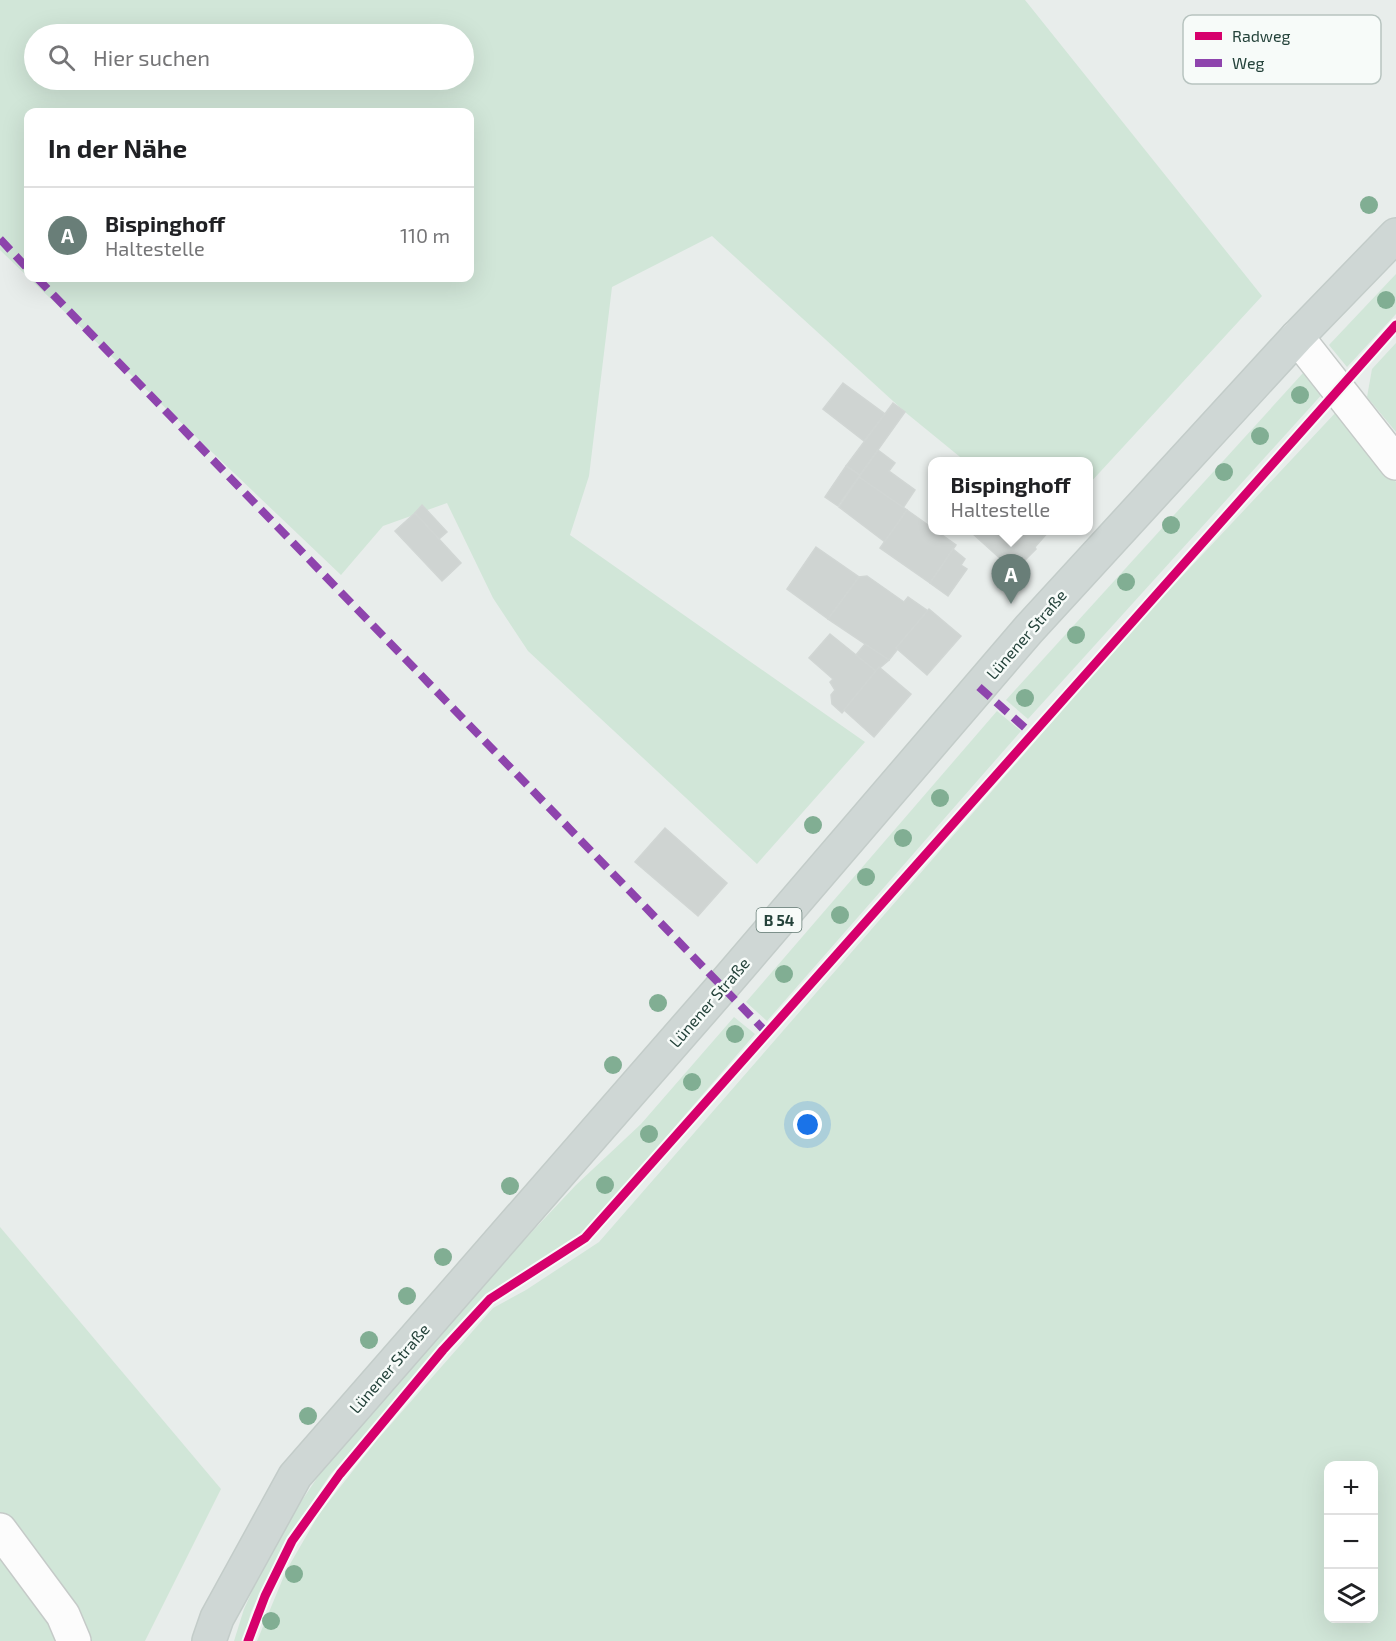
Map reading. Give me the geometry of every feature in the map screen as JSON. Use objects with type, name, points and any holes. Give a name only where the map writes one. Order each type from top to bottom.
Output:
[{"type":"main road","name":"Lünener Straße","points":[[209,1641],[217,1618],[295,1476],[721,988],[1029,628],[1297,337],[1396,235]]},
{"type":"lane","points":[[1297,337],[1396,463]]},
{"type":"lane","points":[[0,1530],[63,1615],[74,1641]]},
{"type":"green space","points":[[0,0],[1025,0],[1262,296],[1093,480],[1093,457],[960,457],[905,412],[712,236],[612,287],[589,476],[570,535],[865,742],[757,864],[528,651],[493,598],[447,503],[383,526],[341,575],[33,282],[474,282],[474,108],[24,108],[24,273],[0,250]]},
{"type":"green space","points":[[1396,274],[1396,314],[1347,367],[1329,345]]},
{"type":"green space","points":[[1396,343],[1396,432],[1367,397],[1372,369]]},
{"type":"green space","points":[[1303,373],[1325,391],[1028,719],[1006,700]]},
{"type":"green space","points":[[1338,410],[1396,482],[1396,1641],[257,1641],[286,1571],[319,1514],[377,1440],[493,1308],[526,1290],[599,1242],[1141,620]]},
{"type":"green space","points":[[997,711],[1021,731],[767,1021],[746,1002]]},
{"type":"green space","points":[[734,1017],[755,1034],[583,1233],[488,1293],[330,1475],[283,1545],[251,1612],[243,1641],[234,1641],[244,1609],[276,1539],[321,1472],[467,1301],[576,1185],[641,1124]]},
{"type":"green space","points":[[0,1227],[221,1489],[145,1641],[0,1641]]},
{"type":"building","points":[[843,383],[885,414],[864,441],[823,409]]},
{"type":"building","points":[[893,403],[905,412],[860,475],[846,466]]},
{"type":"building","points":[[878,450],[895,463],[889,471],[915,490],[903,508],[859,477]]},
{"type":"building","points":[[846,466],[860,475],[838,506],[825,497]]},
{"type":"building","points":[[859,477],[907,510],[885,542],[839,507]]},
{"type":"building","points":[[422,505],[447,532],[439,539],[415,513]]},
{"type":"building","points":[[907,510],[928,525],[928,535],[942,535],[956,545],[930,583],[880,548]]},
{"type":"building","points":[[415,513],[461,563],[442,581],[395,531]]},
{"type":"building","points":[[974,535],[1046,535],[1035,547],[1036,549],[1014,571]]},
{"type":"building","points":[[816,547],[859,577],[828,619],[787,589]]},
{"type":"building","points":[[953,549],[965,559],[961,565],[967,569],[948,596],[930,583]]},
{"type":"building","points":[[867,576],[904,602],[908,597],[928,611],[889,660],[828,619],[859,577]]},
{"type":"building","points":[[929,609],[961,636],[927,675],[896,648]]},
{"type":"building","points":[[830,634],[876,671],[842,713],[832,704],[831,695],[835,690],[830,682],[833,679],[809,658]]},
{"type":"building","points":[[865,644],[889,660],[876,671],[856,655]]},
{"type":"building","points":[[879,667],[911,694],[874,737],[844,710]]},
{"type":"building","points":[[665,828],[727,883],[698,916],[635,862]]},
{"type":"marked path","points":[[0,239],[24,265]]},
{"type":"marked path","points":[[41,282],[767,1033]]},
{"type":"marked path","points":[[979,687],[1032,734]]},
{"type":"cycle path","points":[[248,1641],[265,1596],[292,1541],[340,1474],[443,1350],[490,1299],[585,1238],[1396,325]]},
{"type":"place","name":"Bispinghoff","points":[[1011,604]]}]
